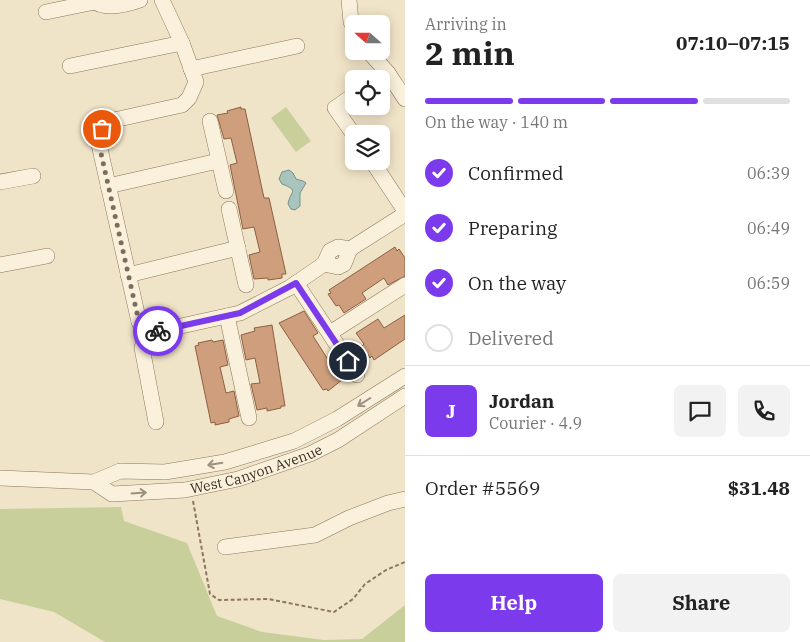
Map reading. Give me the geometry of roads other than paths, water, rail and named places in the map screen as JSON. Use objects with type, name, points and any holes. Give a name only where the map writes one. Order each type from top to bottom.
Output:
[{"type":"street","points":[[46,12],[93,1],[107,6],[140,0]]},
{"type":"street","points":[[162,0],[182,43],[196,82],[190,98],[182,105],[114,120],[102,129],[98,140],[139,322],[154,332],[240,313],[296,283],[324,264],[332,249],[338,247],[350,249],[405,212],[378,170]]},
{"type":"street","points":[[349,0],[350,15]]},
{"type":"street","points":[[70,66],[182,43]]},
{"type":"street","points":[[191,69],[297,46]]},
{"type":"street","points":[[390,83],[405,99]]},
{"type":"street","points":[[345,101],[335,108],[347,125]]},
{"type":"street","points":[[210,121],[226,191]]},
{"type":"street","points":[[108,186],[218,161]]},
{"type":"street","points":[[0,182],[33,176]]},
{"type":"street","points":[[229,209],[246,284]]},
{"type":"street","points":[[128,274],[238,248]]},
{"type":"street","points":[[0,265],[48,256]]},
{"type":"street","points":[[296,283],[357,375]]},
{"type":"street","points":[[330,334],[405,285]]},
{"type":"street","points":[[227,316],[249,418]]},
{"type":"street","points":[[149,328],[142,348],[156,422]]},
{"type":"street","name":"West Canyon Avenue","points":[[0,478],[94,482],[120,471],[165,472],[225,462],[294,441],[336,419],[405,376]]},
{"type":"street","name":"West Canyon Avenue","points":[[94,482],[112,494],[192,488],[238,479],[310,454],[338,440],[405,396]]},
{"type":"street","points":[[225,547],[315,535],[349,518],[388,503],[405,500]]},
{"type":"water","points":[[289,170],[296,179],[306,183],[300,193],[300,206],[295,210],[291,209],[288,204],[292,192],[291,188],[282,184],[279,179],[282,172]]}]
